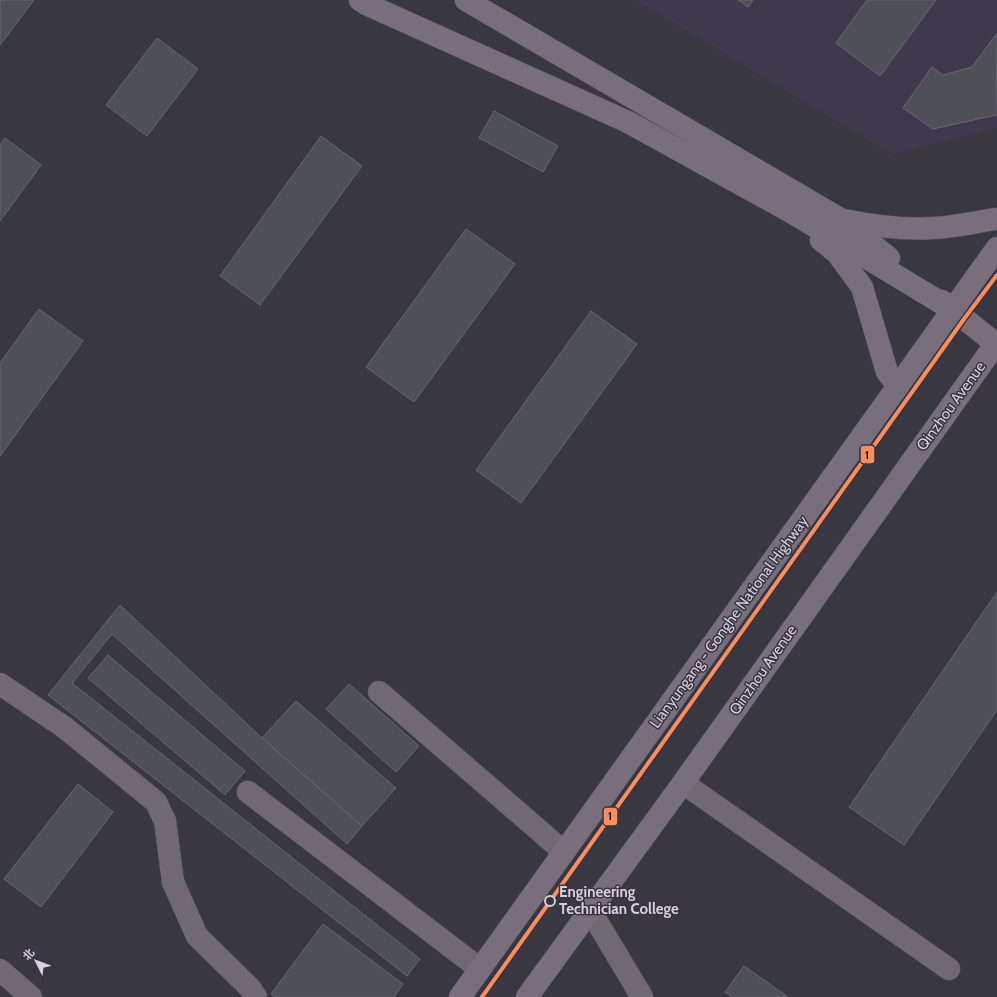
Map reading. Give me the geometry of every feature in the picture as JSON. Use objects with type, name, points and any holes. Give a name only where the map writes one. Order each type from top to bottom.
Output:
[{"type":"highway","points":[[466,0],[842,220],[997,344]]},
{"type":"highway","points":[[363,2],[628,122],[790,212],[953,310]]},
{"type":"highway","points":[[790,212],[836,253],[862,287],[887,372],[898,386]]},
{"type":"highway","points":[[842,220],[911,229],[955,226],[997,219]]},
{"type":"highway","name":"Lianyungang - Gonghe National Highway","points":[[460,997],[997,248]]},
{"type":"highway","name":"Qinzhou Avenue","points":[[527,997],[683,783],[928,438],[997,344]]},
{"type":"lane","points":[[0,684],[64,727],[156,802],[165,821],[173,882],[197,936],[250,988],[256,997]]},
{"type":"lane","points":[[379,692],[564,852]]},
{"type":"lane","points":[[683,783],[949,969]]},
{"type":"lane","points":[[248,792],[480,969]]},
{"type":"lane","points":[[590,910],[642,997]]},
{"type":"lane","points":[[0,970],[31,997]]},
{"type":"shaded area","points":[[635,0],[997,0],[997,128],[893,154]]},
{"type":"building","points":[[0,0],[34,0],[0,45]]},
{"type":"building","points":[[738,0],[753,0],[748,7]]},
{"type":"building","points":[[867,0],[936,0],[880,76],[836,43]]},
{"type":"building","points":[[997,33],[996,115],[933,129],[903,108],[932,67],[943,75],[972,67]]},
{"type":"building","points":[[157,38],[198,69],[147,136],[106,105]]},
{"type":"building","points":[[494,111],[558,146],[543,172],[479,138]]},
{"type":"building","points":[[321,136],[362,166],[260,305],[220,276]]},
{"type":"building","points":[[5,138],[41,165],[0,221],[0,145]]},
{"type":"building","points":[[466,229],[515,264],[414,402],[366,367]]},
{"type":"building","points":[[39,309],[83,341],[0,456],[0,363]]},
{"type":"building","points":[[591,311],[637,344],[521,503],[476,470]]},
{"type":"building","points":[[997,592],[997,710],[904,845],[849,807]]},
{"type":"building","points":[[120,605],[262,738],[362,826],[347,844],[112,634],[72,683],[420,959],[407,976],[48,695]]},
{"type":"building","points":[[108,655],[245,771],[225,795],[88,678]]},
{"type":"building","points":[[349,684],[419,746],[396,772],[326,709]]},
{"type":"building","points":[[296,701],[396,788],[362,826],[262,738]]},
{"type":"building","points":[[78,784],[113,812],[41,907],[4,879]]},
{"type":"building","points":[[323,924],[403,984],[394,997],[275,997],[271,994]]},
{"type":"building","points":[[744,966],[788,997],[733,997],[725,992]]},
{"type":"transit line","name":"1","points":[[482,997],[964,319],[997,275]]},
{"type":"place","name":"Engineering Technician College","points":[[550,901]]}]
